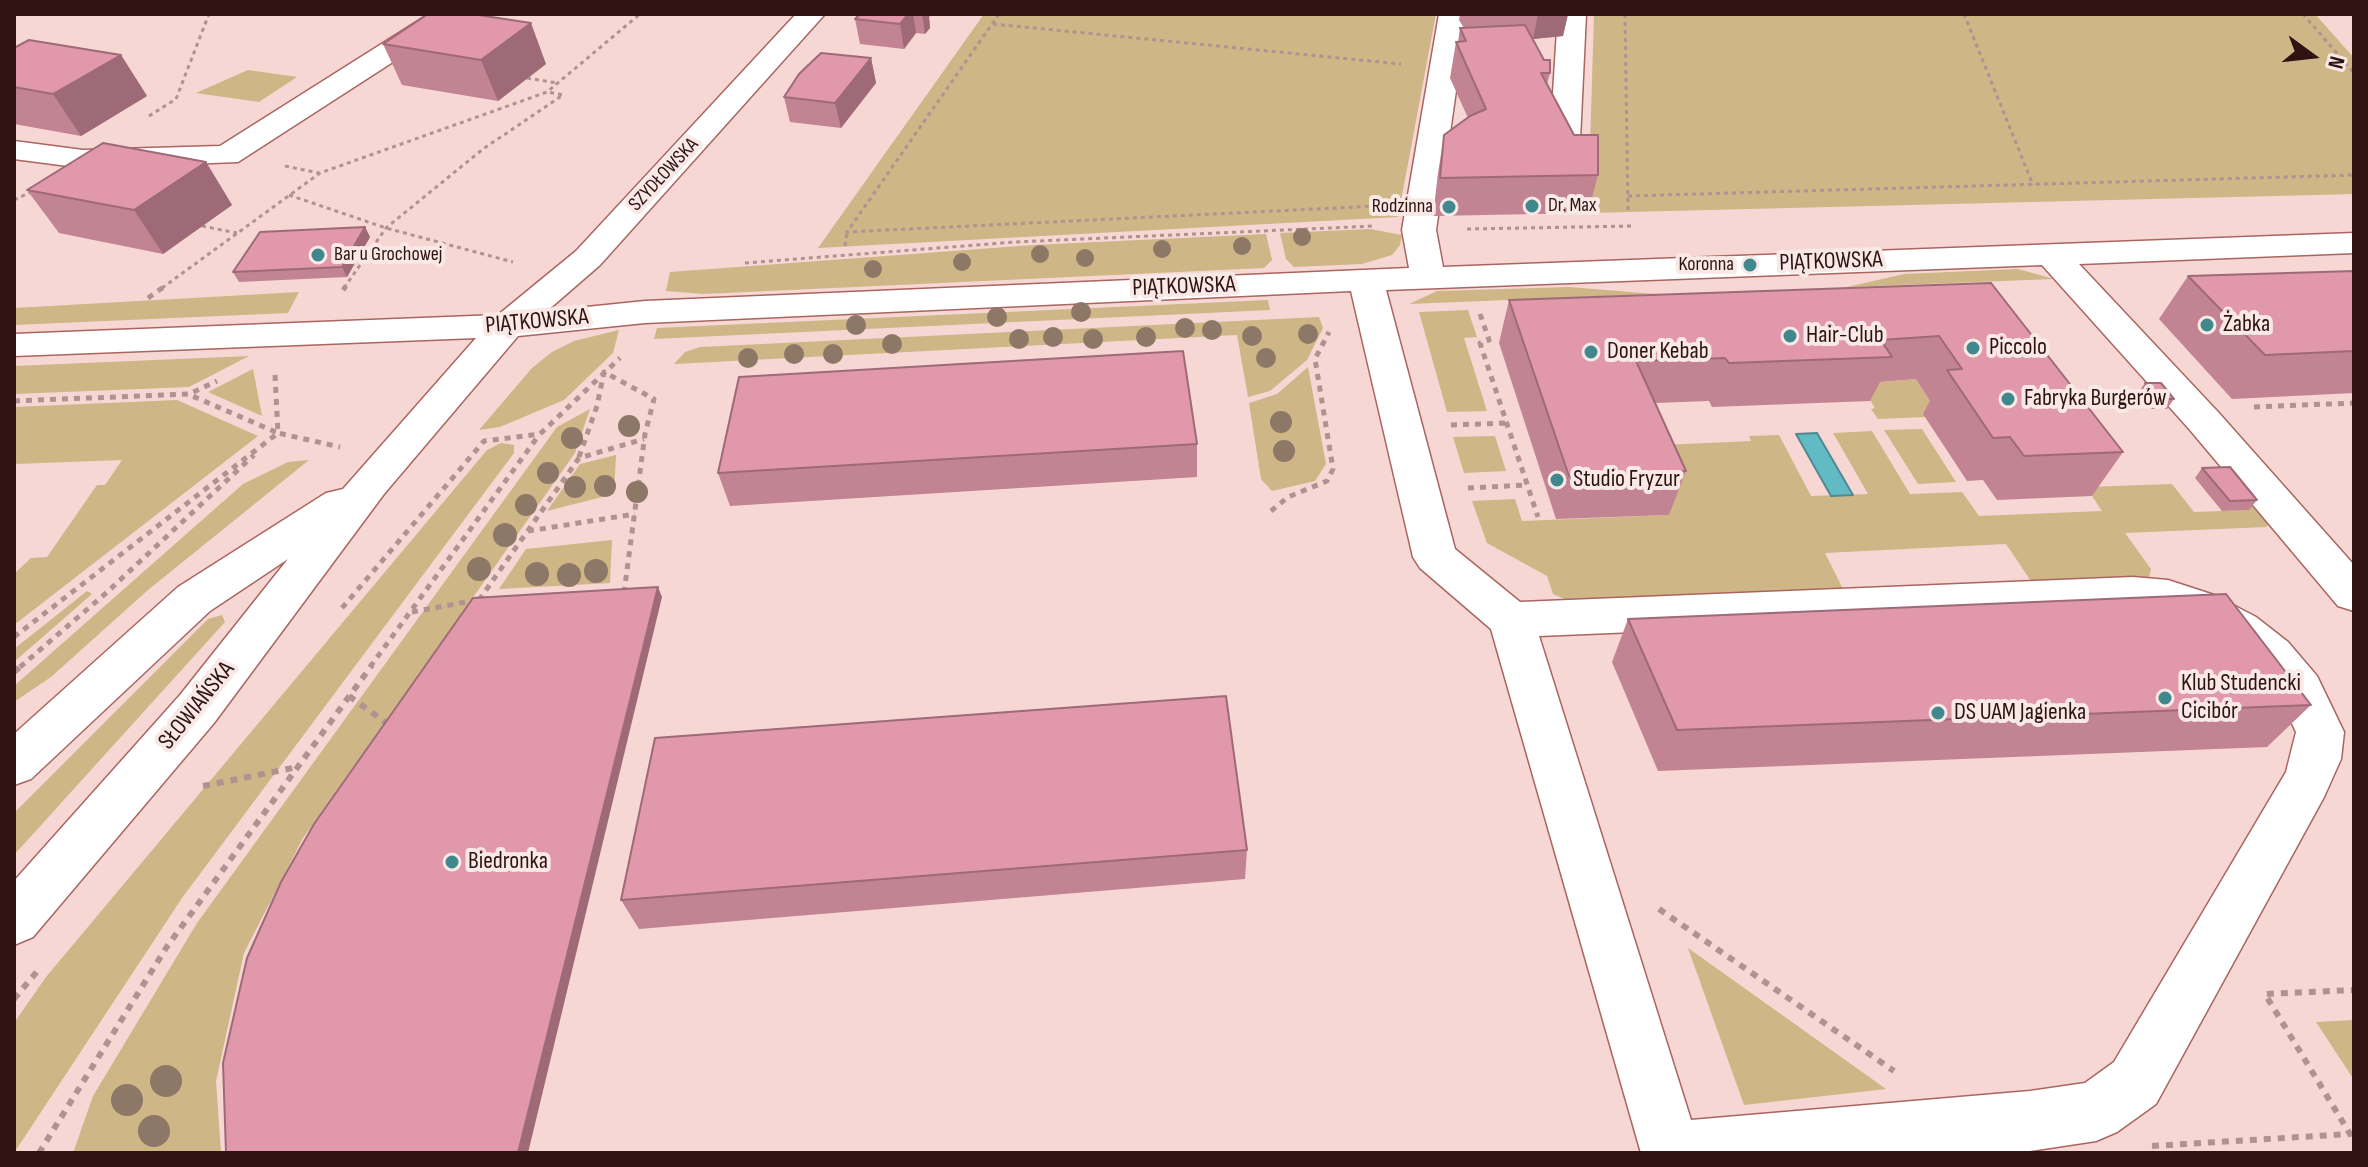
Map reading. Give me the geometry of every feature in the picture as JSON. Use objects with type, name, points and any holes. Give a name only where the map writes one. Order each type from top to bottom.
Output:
[{"type":"street","points":[[14,150],[83,159],[227,155],[448,14]]},
{"type":"street","name":"SZYDŁOWSKA","points":[[507,326],[588,258],[811,14]]},
{"type":"street","points":[[1428,277],[1419,230],[1453,14]]},
{"type":"street","points":[[1565,140],[1572,14]]},
{"type":"street","points":[[1447,46],[1478,49]]},
{"type":"street","points":[[1540,55],[1570,58]]},
{"type":"street","name":"PIĄTKOWSKA","points":[[14,345],[283,347],[659,311],[1366,279],[2354,243]]},
{"type":"street","points":[[2051,254],[2204,421],[2354,594]]},
{"type":"street","points":[[1366,279],[1435,557],[1494,606],[1585,859],[1671,1152],[2016,1123],[2096,1111],[2135,1083],[2306,782],[2316,759],[2320,732],[2300,689],[2272,655],[2240,629],[2198,607],[2168,597],[2133,594],[1494,606]]},
{"type":"street","name":"SŁOWIAŃSKA","points":[[14,920],[197,709],[369,484],[507,326]]},
{"type":"street","name":"SŁOWIAŃSKA","points":[[14,764],[194,599],[369,484]]},
{"type":"path","points":[[147,118],[176,99],[209,14]]},
{"type":"path","points":[[145,300],[320,173],[547,92],[640,14]]},
{"type":"path","points":[[845,246],[847,232],[999,14]]},
{"type":"path","points":[[1625,14],[1628,212]]},
{"type":"path","points":[[1964,14],[2033,185]]},
{"type":"path","points":[[2303,14],[2354,73]]},
{"type":"path","points":[[992,24],[1408,64]]},
{"type":"path","points":[[527,78],[558,83]]},
{"type":"path","points":[[14,672],[105,594],[278,433],[283,347],[316,291],[346,290],[386,228],[483,149],[563,95],[547,92]]},
{"type":"path","points":[[1628,196],[2354,175]]},
{"type":"path","points":[[289,195],[386,228],[526,266]]},
{"type":"path","points":[[847,232],[1376,207]]},
{"type":"path","points":[[737,263],[1015,242],[1377,225],[1419,230]]},
{"type":"path","points":[[202,226],[237,233]]},
{"type":"path","points":[[1477,306],[1489,340],[1480,343],[1538,517]]},
{"type":"path","points":[[1271,511],[1288,497],[1327,481],[1333,469],[1315,359],[1331,329],[1329,322]]},
{"type":"path","points":[[469,612],[579,458],[597,406],[604,372],[654,399],[644,439],[624,600]]},
{"type":"path","points":[[14,401],[189,394],[278,433],[329,445]]},
{"type":"path","points":[[2245,407],[2354,403]]},
{"type":"path","points":[[14,637],[278,433]]},
{"type":"path","points":[[39,1153],[166,948],[540,434]]},
{"type":"path","points":[[579,458],[644,439]]},
{"type":"path","points":[[1461,488],[1527,485]]},
{"type":"path","points":[[527,531],[635,514]]},
{"type":"path","points":[[610,593],[624,592]]},
{"type":"path","points":[[411,612],[493,599]]},
{"type":"path","points":[[349,696],[389,725]]},
{"type":"path","points":[[380,737],[398,712]]},
{"type":"path","points":[[190,788],[298,767]]},
{"type":"path","points":[[1585,859],[1896,1073]]},
{"type":"path","points":[[2148,1147],[2350,1134],[2265,994],[2354,990]]},
{"type":"shaded area","points":[[984,14],[1436,14],[1398,217],[818,248]]},
{"type":"shaded area","points":[[1594,14],[2315,14],[2354,58],[2354,194],[1588,213]]},
{"type":"shaded area","points":[[248,70],[297,77],[259,102],[196,93]]},
{"type":"shaded area","points":[[1370,229],[1402,235],[1400,245],[1392,255],[1362,264],[1294,267],[1286,259],[1280,233]]},
{"type":"shaded area","points":[[1266,234],[1272,260],[1264,268],[704,294],[666,291],[670,272],[1033,245]]},
{"type":"shaded area","points":[[2018,269],[2054,279],[1847,287],[1904,274]]},
{"type":"shaded area","points":[[1569,287],[1655,294],[1409,304],[1437,291]]},
{"type":"shaded area","points":[[299,292],[288,313],[14,325],[14,308]]},
{"type":"shaded area","points":[[1268,300],[1270,310],[654,339],[657,328]]},
{"type":"shaded area","points":[[1468,310],[1477,337],[1464,338],[1487,411],[1447,412],[1419,312]]},
{"type":"shaded area","points":[[1319,317],[1323,328],[1307,360],[1270,391],[1248,397],[1237,335],[674,364],[685,352],[700,347]]},
{"type":"shaded area","points":[[619,330],[613,353],[564,400],[500,427],[479,430],[532,368],[552,352],[574,341]]},
{"type":"shaded area","points":[[249,356],[189,387],[14,394],[14,366]]},
{"type":"shaded area","points":[[1308,367],[1326,464],[1315,481],[1272,491],[1261,479],[1249,403],[1277,394]]},
{"type":"shaded area","points":[[253,369],[262,416],[208,392]]},
{"type":"shaded area","points":[[1916,379],[1938,413],[1926,417],[1878,419],[1860,384]]},
{"type":"shaded area","points":[[177,400],[258,436],[14,625],[14,574],[31,558],[47,557],[97,485],[105,485],[122,460],[14,464],[14,407]]},
{"type":"shaded area","points":[[590,409],[575,453],[303,838],[244,953],[216,1081],[221,1153],[73,1153],[93,1096],[197,923],[557,427]]},
{"type":"shaded area","points":[[1922,429],[1956,482],[1918,484],[1884,430]]},
{"type":"shaded area","points":[[1872,431],[1910,494],[1962,492],[1979,516],[2102,511],[2086,487],[2172,484],[2194,512],[2248,510],[2238,481],[2271,521],[2266,527],[2125,533],[2151,569],[2149,578],[2031,581],[2006,544],[1825,553],[1844,591],[1569,601],[1553,594],[1547,576],[1487,543],[1472,501],[1515,499],[1522,521],[1669,515],[1640,446],[1751,441],[1749,436],[1779,435],[1811,496],[1868,494],[1833,433]]},
{"type":"shaded area","points":[[1495,436],[1506,471],[1464,473],[1453,437]]},
{"type":"shaded area","points":[[501,443],[514,445],[514,453],[182,898],[14,1153],[14,1023],[46,977],[487,450]]},
{"type":"shaded area","points":[[616,455],[614,494],[547,511],[580,464]]},
{"type":"shaded area","points":[[309,460],[148,590],[51,677],[14,702],[14,686],[243,484],[288,462]]},
{"type":"shaded area","points":[[612,540],[610,583],[499,589],[526,549]]},
{"type":"shaded area","points":[[87,591],[92,594],[14,662],[14,649]]},
{"type":"shaded area","points":[[222,615],[225,622],[14,855],[14,813],[208,619]]},
{"type":"shaded area","points":[[1688,948],[1886,1089],[1744,1105]]},
{"type":"shaded area","points":[[2354,1020],[2354,1080],[2316,1022]]},
{"type":"water","points":[[1817,433],[1853,495],[1831,496],[1796,434]]},
{"type":"building","points":[[428,14],[472,14],[531,23],[481,60],[383,44]]},
{"type":"building","points":[[860,14],[908,14],[900,24],[855,19]]},
{"type":"building","points":[[1525,25],[1544,60],[1550,60],[1550,73],[1541,73],[1574,135],[1598,135],[1598,175],[1440,178],[1444,135],[1470,116],[1486,109],[1456,42],[1466,41],[1460,28]]},
{"type":"building","points":[[29,40],[121,55],[53,94],[14,87],[14,48]]},
{"type":"building","points":[[821,53],[871,58],[835,103],[784,97],[799,74]]},
{"type":"building","points":[[103,143],[206,162],[134,210],[27,190]]},
{"type":"building","points":[[365,227],[342,267],[233,272],[260,232]]},
{"type":"building","points":[[2354,271],[2354,351],[2265,355],[2188,276]]},
{"type":"building","points":[[1991,283],[2123,452],[2024,456],[2010,437],[1993,438],[1947,370],[1962,369],[1939,336],[1881,340],[1892,357],[1729,363],[1725,358],[1636,361],[1686,471],[1569,476],[1509,300]]},
{"type":"building","points":[[1183,351],[1197,444],[718,473],[739,377]]},
{"type":"building","points":[[2145,383],[2161,383],[2174,399],[2159,399]]},
{"type":"building","points":[[2230,467],[2257,500],[2230,501],[2202,468]]},
{"type":"building","name":"Biedronka","points":[[658,587],[518,1153],[226,1153],[223,1063],[247,958],[281,882],[314,824],[473,598]]},
{"type":"building","points":[[2226,594],[2311,705],[1677,730],[1628,619]]},
{"type":"building","points":[[1226,696],[1247,850],[621,900],[655,738]]},
{"type":"place","name":"Dr. Max","points":[[1532,206]]},
{"type":"place","name":"Rodzinna","points":[[1449,207]]},
{"type":"place","name":"Bar u Grochowej","points":[[318,255]]},
{"type":"place","name":"Koronna","points":[[1750,265]]},
{"type":"place","name":"Żabka","points":[[2207,325]]},
{"type":"place","name":"Hair-Club","points":[[1790,336]]},
{"type":"place","name":"Piccolo","points":[[1973,348]]},
{"type":"place","name":"Doner Kebab","points":[[1591,352]]},
{"type":"place","name":"Fabryka Burgerów","points":[[2008,399]]},
{"type":"place","name":"Studio Fryzur","points":[[1557,480]]},
{"type":"place","name":"Klub Studencki Cicibór","points":[[2165,698]]},
{"type":"place","name":"DS UAM Jagienka","points":[[1938,713]]},
{"type":"place","name":"Biedronka","points":[[452,862]]}]
